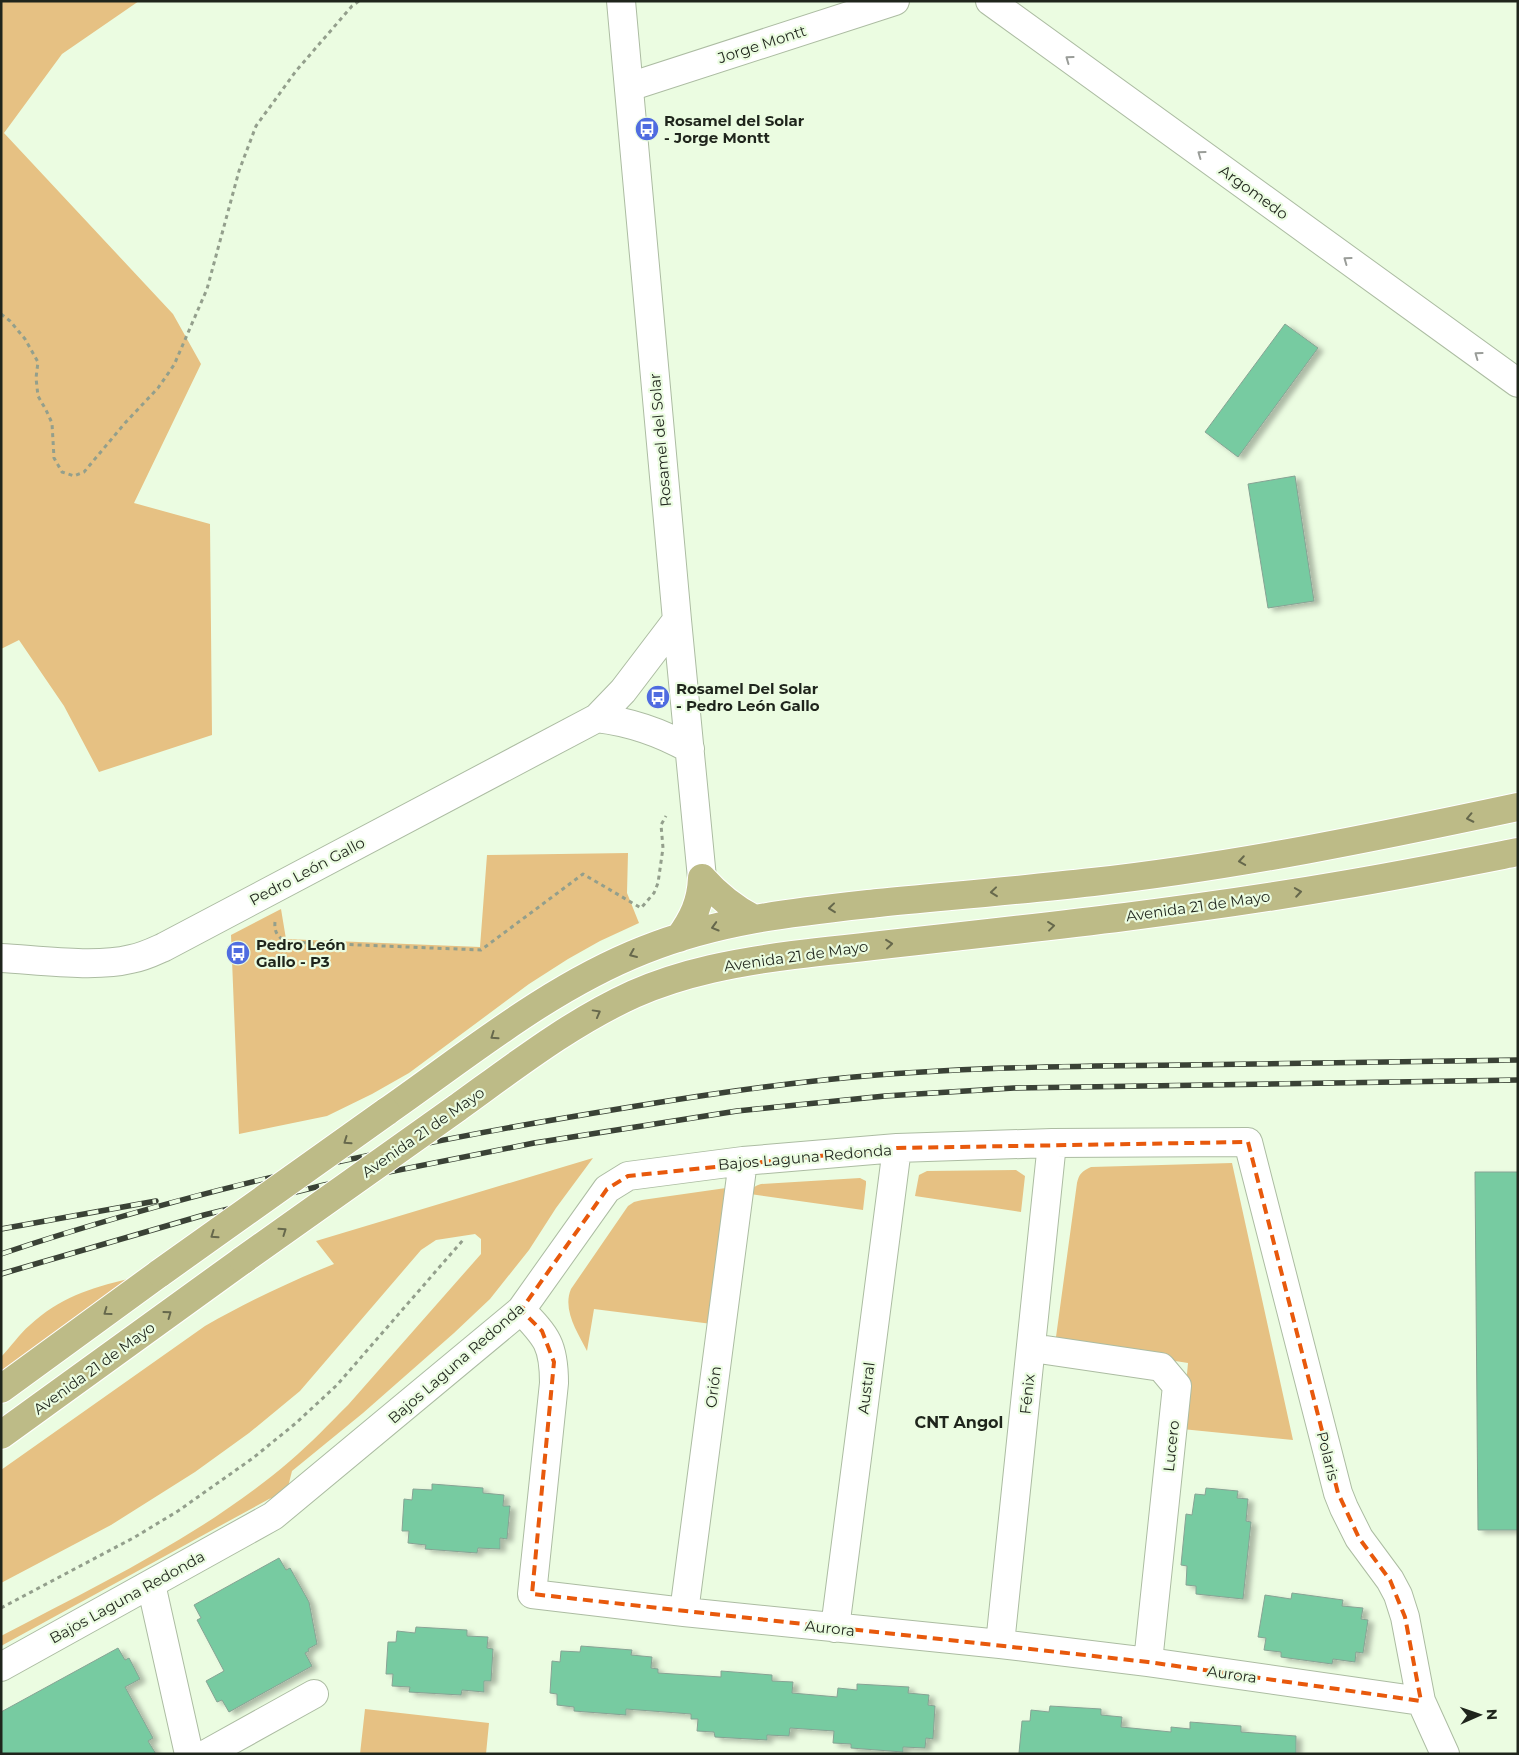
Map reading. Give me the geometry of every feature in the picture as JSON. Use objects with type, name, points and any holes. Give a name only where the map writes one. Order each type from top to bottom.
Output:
[{"type":"main road","points":[[1,1390],[160,1273],[539,1004],[578,980],[646,949],[729,923],[823,909],[1094,882],[1177,871],[1364,840],[1518,808]]},
{"type":"main road","name":"Avenida 21 de Mayo","points":[[1,1435],[555,1038],[612,1005],[654,986],[712,968],[751,960],[1105,919],[1248,900],[1354,883],[1518,852]]},
{"type":"main road","points":[[702,878],[713,891],[730,905],[754,919]]},
{"type":"main road","points":[[679,938],[696,910],[701,892],[702,878]]},
{"type":"street","name":"Rosamel del Solar","points":[[621,1],[676,620],[702,878]]},
{"type":"street","name":"Jorge Montt","points":[[628,87],[895,1]]},
{"type":"street","name":"Argomedo","points":[[990,1],[1518,383]]},
{"type":"street","name":"Pedro León Gallo","points":[[1,958],[111,963],[131,960],[164,947],[597,718],[623,691],[676,620]]},
{"type":"street","points":[[597,718],[642,726],[690,750]]},
{"type":"street","name":"Bajos Laguna Redonda","points":[[1,1667],[273,1516],[521,1310],[607,1189],[628,1176],[743,1161],[897,1148],[1052,1143],[1248,1142]]},
{"type":"street","name":"Polaris","points":[[1248,1142],[1338,1494],[1359,1538],[1390,1580],[1398,1595],[1405,1617],[1421,1701],[1444,1754]]},
{"type":"street","name":"Fénix","points":[[1000,1644],[1052,1143]]},
{"type":"street","name":"Austral","points":[[835,1628],[897,1148]]},
{"type":"street","name":"Orión","points":[[684,1612],[743,1161]]},
{"type":"street","name":"Aurora","points":[[521,1310],[542,1331],[550,1347],[554,1362],[554,1383],[532,1594],[684,1612],[1000,1644],[1148,1662],[1421,1701]]},
{"type":"street","name":"Lucero","points":[[1032,1348],[1161,1366],[1177,1386],[1148,1662]]},
{"type":"street","points":[[151,1584],[189,1754]]},
{"type":"street","points":[[206,1754],[314,1694]]},
{"type":"path","points":[[1,314],[25,338],[38,362],[36,378],[38,396],[52,424],[54,458],[62,472],[74,476],[84,472],[125,422],[158,388],[174,365],[207,289],[240,171],[256,126],[296,72],[352,6],[359,1]]},
{"type":"path","points":[[270,891],[277,903],[274,928],[280,939],[286,942],[481,950],[582,874],[642,908],[654,893],[658,883],[663,848],[661,825],[670,809]]},
{"type":"path","points":[[1,1608],[178,1511],[253,1458],[337,1386],[464,1240]]},
{"type":"highlighted area","points":[[1248,1142],[1338,1493],[1359,1538],[1390,1580],[1405,1617],[1421,1701],[1148,1662],[532,1594],[554,1362],[542,1331],[521,1310],[607,1189],[628,1176],[897,1148]]},
{"type":"shaded area","points":[[1,1],[139,1],[62,54],[4,133],[173,314],[201,364],[134,503],[210,524],[212,735],[99,772],[64,706],[19,640],[1,649]]},
{"type":"shaded area","points":[[628,853],[627,893],[639,923],[600,941],[568,959],[529,984],[409,1073],[372,1094],[327,1116],[239,1134],[231,935],[281,909],[286,939],[480,947],[487,855]]},
{"type":"shaded area","points":[[593,1158],[556,1208],[529,1250],[490,1299],[363,1413],[292,1471],[285,1499],[277,1496],[269,1499],[1,1646],[1,1636],[114,1577],[187,1535],[223,1512],[290,1461],[348,1405],[481,1254],[481,1239],[475,1234],[436,1240],[421,1250],[300,1391],[249,1433],[195,1472],[111,1525],[1,1583],[1,1470],[205,1326],[268,1293],[334,1264],[316,1241]]},
{"type":"shaded area","points":[[1232,1163],[1293,1440],[1182,1429],[1188,1363],[1061,1343],[1056,1337],[1077,1183],[1081,1173],[1091,1167]]},
{"type":"shaded area","points":[[1016,1170],[1025,1176],[1021,1212],[915,1196],[919,1175],[927,1171]]},
{"type":"shaded area","points":[[860,1178],[866,1181],[863,1210],[750,1194],[754,1187],[761,1184]]},
{"type":"shaded area","points":[[726,1188],[712,1324],[594,1309],[587,1351],[572,1321],[568,1305],[571,1289],[628,1206],[642,1200]]},
{"type":"shaded area","points":[[128,1279],[1,1372],[1,1357],[22,1332],[41,1316],[76,1295]]},
{"type":"shaded area","points":[[365,1709],[489,1723],[486,1754],[360,1754]]},
{"type":"building","points":[[1285,324],[1318,348],[1238,457],[1205,432]]},
{"type":"building","points":[[1295,476],[1314,601],[1268,608],[1248,484]]},
{"type":"building","points":[[1475,1172],[1518,1172],[1518,1530],[1478,1530]]},
{"type":"building","points":[[432,1484],[483,1488],[483,1493],[504,1495],[503,1506],[510,1506],[507,1539],[500,1538],[500,1549],[478,1548],[477,1553],[425,1549],[426,1545],[408,1543],[409,1531],[402,1531],[404,1499],[412,1500],[413,1489],[432,1490]]},
{"type":"building","points":[[1206,1488],[1238,1491],[1237,1498],[1248,1499],[1246,1521],[1251,1522],[1243,1599],[1196,1594],[1196,1586],[1186,1585],[1187,1566],[1181,1565],[1186,1514],[1192,1515],[1195,1494],[1205,1495]]},
{"type":"building","points":[[279,1558],[286,1570],[290,1568],[309,1602],[317,1644],[305,1653],[312,1666],[229,1712],[222,1700],[217,1702],[206,1681],[224,1671],[197,1620],[201,1618],[194,1605]]},
{"type":"building","points":[[1292,1593],[1343,1600],[1342,1606],[1363,1608],[1361,1619],[1368,1620],[1363,1653],[1356,1652],[1355,1662],[1333,1659],[1332,1664],[1281,1657],[1281,1652],[1264,1650],[1266,1638],[1258,1637],[1265,1595],[1291,1599]]},
{"type":"building","points":[[416,1627],[467,1630],[467,1636],[488,1637],[487,1648],[493,1649],[491,1681],[484,1681],[484,1692],[462,1690],[461,1695],[409,1692],[410,1687],[392,1686],[393,1674],[386,1674],[388,1642],[396,1642],[397,1631],[415,1633]]},
{"type":"building","points":[[581,1646],[632,1650],[631,1655],[652,1657],[651,1668],[658,1669],[658,1673],[721,1677],[721,1671],[772,1675],[772,1681],[793,1682],[792,1693],[837,1697],[838,1688],[857,1690],[857,1684],[909,1687],[908,1693],[929,1695],[928,1705],[935,1706],[933,1739],[926,1738],[925,1748],[903,1747],[903,1752],[851,1748],[851,1744],[833,1743],[834,1731],[790,1728],[789,1736],[767,1735],[767,1740],[715,1737],[714,1732],[697,1731],[698,1719],[691,1719],[691,1714],[626,1709],[626,1715],[574,1711],[574,1707],[557,1705],[557,1694],[550,1693],[552,1661],[560,1662],[561,1651],[580,1652]]},
{"type":"building","points":[[118,1648],[125,1660],[129,1658],[140,1679],[125,1687],[153,1738],[148,1741],[156,1754],[1,1754],[1,1712]]},
{"type":"building","points":[[1050,1706],[1101,1709],[1101,1715],[1122,1717],[1121,1727],[1171,1732],[1171,1727],[1190,1729],[1190,1722],[1241,1726],[1241,1732],[1296,1736],[1296,1754],[1019,1753],[1022,1721],[1030,1721],[1031,1710],[1049,1712]]},
{"type":"railway","points":[[1,1254],[134,1213],[336,1162],[472,1134],[667,1101],[751,1089],[877,1075],[993,1069],[1518,1060]]},
{"type":"railway","points":[[1,1274],[204,1215],[324,1185],[534,1143],[737,1111],[885,1096],[1014,1088],[1518,1080]]},
{"type":"railway","points":[[1,1229],[156,1201]]},
{"type":"place","name":"Rosamel del Solar - Jorge Montt","points":[[647,129]]},
{"type":"place","name":"Rosamel Del Solar - Pedro León Gallo","points":[[658,697]]},
{"type":"place","name":"Pedro León Gallo - P3","points":[[238,953]]},
{"type":"district","name":"CNT Angol","points":[[959,1422]]}]
